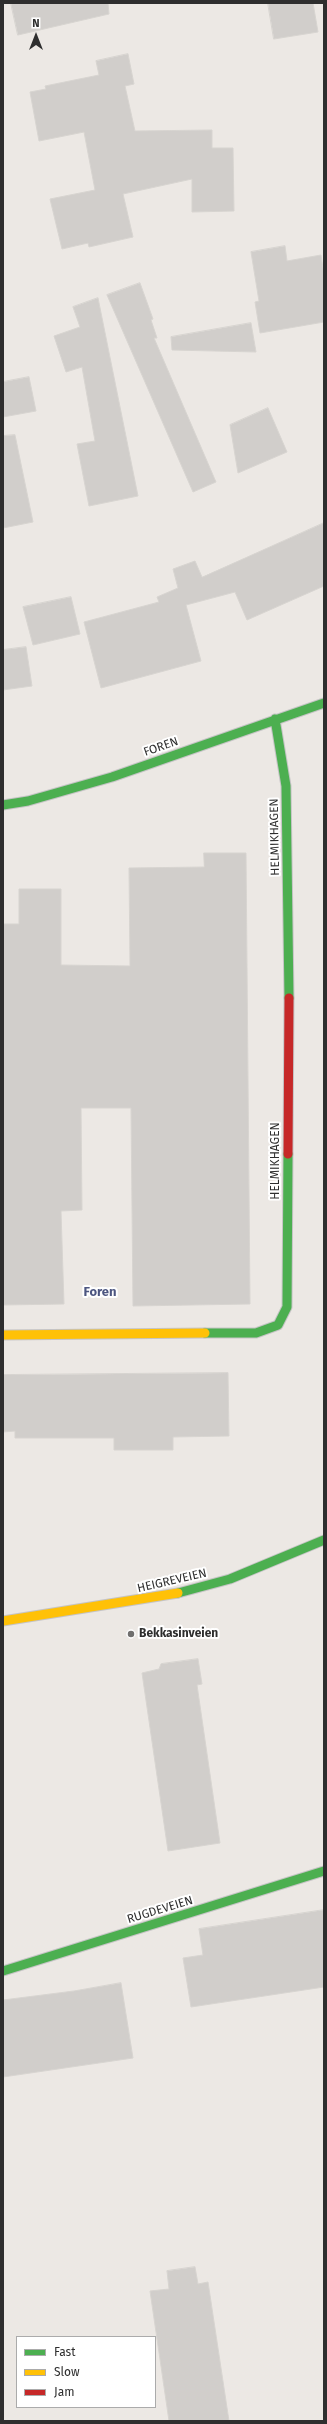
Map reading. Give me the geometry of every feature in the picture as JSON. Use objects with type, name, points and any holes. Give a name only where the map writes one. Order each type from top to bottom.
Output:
[{"type":"street","name":"FOREN","points":[[3,805],[28,801],[112,777],[324,703]]},
{"type":"street","name":"HELMIKHAGEN","points":[[3,1335],[256,1333],[278,1325],[287,1307],[289,995],[286,786],[275,719]]},
{"type":"street","name":"HEIGREVEIEN","points":[[3,1621],[164,1597],[230,1578],[324,1540]]},
{"type":"street","name":"HEIGREVEIEN","points":[[3,1612],[19,1618]]},
{"type":"street","name":"RUGDEVEIEN","points":[[3,1971],[324,1870]]},
{"type":"building","points":[[11,3],[108,3],[109,14],[18,35]]},
{"type":"building","points":[[268,3],[313,3],[318,32],[274,39]]},
{"type":"building","points":[[128,54],[134,84],[125,86],[135,131],[212,130],[212,148],[233,148],[234,211],[192,212],[192,179],[123,194],[133,237],[89,247],[88,243],[62,249],[50,199],[95,190],[84,132],[39,141],[30,92],[46,89],[45,86],[99,75],[96,61]]},
{"type":"building","points":[[285,246],[287,261],[321,255],[324,275],[324,322],[260,333],[255,302],[259,301],[251,252]]},
{"type":"building","points":[[140,283],[153,319],[151,320],[157,338],[154,338],[216,482],[193,492],[107,295]]},
{"type":"building","points":[[98,298],[138,496],[89,506],[77,444],[95,441],[82,367],[66,372],[54,336],[80,327],[73,307]]},
{"type":"building","points":[[251,323],[256,352],[172,350],[171,337]]},
{"type":"building","points":[[29,377],[36,411],[3,417],[3,382]]},
{"type":"building","points":[[268,408],[287,452],[238,473],[230,425]]},
{"type":"building","points":[[15,435],[33,522],[3,528],[3,436]]},
{"type":"building","points":[[324,523],[324,586],[247,620],[235,592],[186,605],[201,661],[101,688],[84,622],[159,602],[157,597],[178,588],[173,569],[195,561],[202,577]]},
{"type":"building","points":[[71,597],[80,634],[33,645],[23,607]]},
{"type":"building","points":[[26,647],[32,686],[3,690],[3,650]]},
{"type":"building","points":[[204,853],[246,853],[250,1304],[133,1306],[131,1108],[81,1108],[82,1210],[61,1211],[64,1304],[3,1305],[3,924],[19,924],[19,889],[61,889],[61,965],[130,966],[129,868],[204,867]]},
{"type":"building","points":[[228,1373],[229,1436],[173,1437],[173,1450],[114,1450],[114,1438],[15,1438],[15,1431],[3,1432],[3,1375]]},
{"type":"building","points":[[198,1659],[202,1684],[197,1685],[220,1843],[168,1851],[142,1673],[159,1669],[161,1664]]},
{"type":"building","points":[[324,1910],[324,1987],[191,2007],[183,1958],[203,1955],[199,1929]]},
{"type":"building","points":[[121,1983],[133,2058],[3,2077],[3,2000],[74,1991]]},
{"type":"building","points":[[195,2267],[198,2284],[208,2282],[229,2421],[169,2421],[150,2291],[169,2289],[167,2271]]},
{"type":"traffic: fast","points":[[3,805],[28,801],[112,777],[324,703]]},
{"type":"traffic: fast","points":[[275,719],[286,786],[289,998]]},
{"type":"traffic: fast","points":[[205,1333],[256,1333],[278,1325],[287,1307],[288,1154]]},
{"type":"traffic: fast","points":[[178,1593],[230,1579],[324,1540]]},
{"type":"traffic: fast","points":[[3,1971],[324,1871]]},
{"type":"traffic: slow","points":[[3,1335],[205,1333]]},
{"type":"traffic: slow","points":[[3,1621],[178,1593]]},
{"type":"traffic: jam","points":[[288,1154],[289,998]]},
{"type":"place","name":"Bekkasinveien","points":[[131,1634]]},
{"type":"district","name":"Foren","points":[[100,1292]]}]
